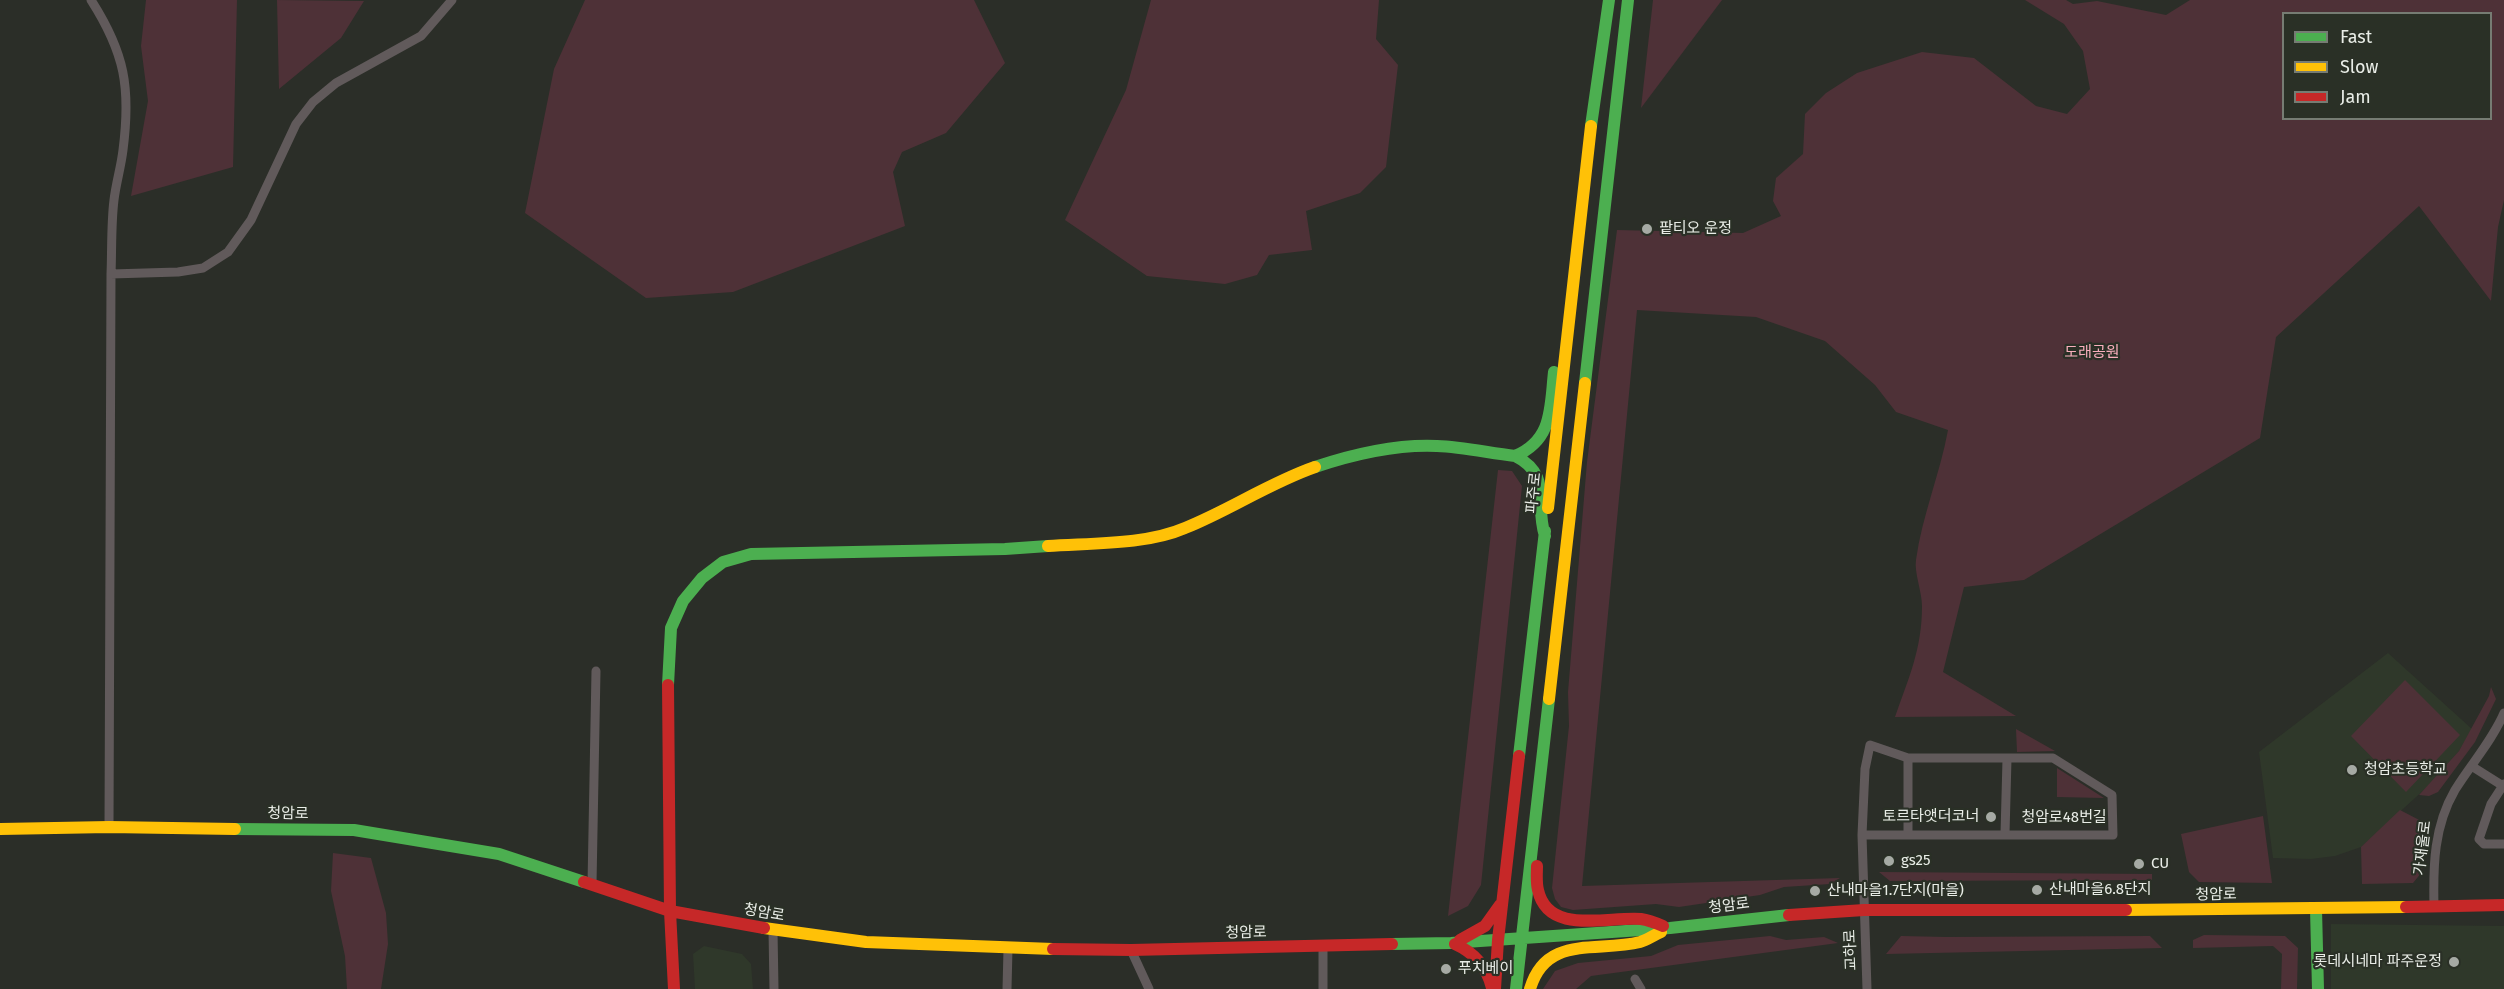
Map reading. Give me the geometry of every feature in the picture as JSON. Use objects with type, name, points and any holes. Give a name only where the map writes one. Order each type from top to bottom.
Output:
[{"type":"street","points":[[91,0],[102,17],[121,58],[127,102],[123,151],[114,200],[111,274],[109,827]]},
{"type":"street","points":[[111,274],[178,272],[203,268],[228,252],[251,220],[296,124],[313,102],[336,83],[421,36],[452,0]]},
{"type":"street","name":"파주로","points":[[1494,989],[1564,348],[1609,0]]},
{"type":"street","points":[[1516,989],[1628,0]]},
{"type":"street","points":[[1515,456],[1528,452],[1539,442],[1547,428],[1554,369],[1564,348]]},
{"type":"street","points":[[674,989],[670,911],[668,659],[671,628],[683,601],[702,578],[723,562],[751,554],[1005,549],[1140,539],[1184,529],[1264,488],[1352,455],[1393,448],[1437,446],[1515,456],[1526,460],[1540,481],[1540,516],[1545,536]]},
{"type":"street","points":[[592,884],[596,671]]},
{"type":"street","name":"가재울로","points":[[2434,906],[2437,834],[2443,814],[2504,713]]},
{"type":"street","points":[[1546,723],[1545,788],[1536,882],[1543,902],[1551,914],[1560,918],[1584,921],[1643,919],[1670,928]]},
{"type":"street","name":"청암로48번길","points":[[1862,835],[2113,835],[2112,795],[2053,758],[1908,758],[1870,745],[1865,769],[1862,835],[1864,910]]},
{"type":"street","points":[[1908,758],[1908,835]]},
{"type":"street","name":"청암로48번길","points":[[2005,834],[2007,759]]},
{"type":"street","points":[[2472,767],[2504,785],[2491,804],[2479,839],[2484,844],[2504,844]]},
{"type":"street","name":"청암로","points":[[0,830],[109,827],[354,830],[499,854],[670,911],[773,930],[867,942],[1008,949],[1131,950],[1451,943],[1670,928],[1747,918],[1864,910],[2316,909],[2504,905]]},
{"type":"street","points":[[1451,943],[1485,926],[1500,904],[1505,886]]},
{"type":"street","points":[[2316,909],[2318,989]]},
{"type":"street","name":"교하로","points":[[1864,910],[1867,989]]},
{"type":"street","points":[[1530,989],[1534,973],[1546,958],[1564,951],[1641,941],[1670,928]]},
{"type":"street","points":[[773,930],[774,989]]},
{"type":"street","points":[[1451,943],[1475,955],[1485,968],[1494,989]]},
{"type":"street","points":[[1323,946],[1323,989]]},
{"type":"street","points":[[1007,989],[1008,949]]},
{"type":"street","points":[[1131,950],[1149,989]]},
{"type":"street","points":[[1635,979],[1641,989]]},
{"type":"shaded area","name":"청암초등학교","points":[[2388,653],[2472,729],[2459,751],[2426,788],[2361,847],[2335,856],[2311,859],[2273,858],[2259,752]]},
{"type":"shaded area","points":[[2331,924],[2504,926],[2504,989],[2331,989]]},
{"type":"shaded area","points":[[704,946],[742,954],[751,964],[753,989],[695,989],[693,954]]},
{"type":"green space","points":[[146,0],[237,0],[233,167],[131,196],[148,101],[141,46]]},
{"type":"green space","points":[[277,0],[364,1],[341,38],[279,89]]},
{"type":"green space","points":[[585,0],[974,0],[1005,63],[946,133],[902,152],[893,172],[905,226],[733,292],[646,298],[525,213],[554,69]]},
{"type":"green space","points":[[1151,0],[1379,0],[1376,39],[1398,65],[1386,167],[1360,193],[1306,211],[1312,250],[1269,255],[1257,275],[1225,284],[1147,276],[1065,220],[1126,90]]},
{"type":"green space","points":[[1653,0],[1722,0],[1641,108]]},
{"type":"green space","name":"도래공원","points":[[2025,0],[2066,0],[2073,4],[2097,1],[2166,15],[2190,0],[2504,0],[2504,200],[2498,227],[2491,301],[2419,206],[2276,337],[2260,438],[2024,580],[1964,587],[1943,672],[2016,716],[1895,717],[1914,663],[1920,636],[1922,606],[1916,560],[1922,527],[1948,430],[1896,412],[1875,385],[1825,341],[1756,317],[1637,310],[1582,886],[1840,878],[1830,884],[1784,887],[1760,895],[1679,907],[1656,904],[1573,910],[1561,907],[1555,899],[1552,888],[1569,726],[1568,692],[1587,462],[1617,230],[1743,233],[1781,216],[1773,201],[1776,178],[1803,154],[1805,114],[1826,93],[1857,73],[1922,52],[1974,58],[2036,106],[2067,114],[2090,89],[2083,51],[2064,24]]},
{"type":"green space","points":[[1498,470],[1512,471],[1522,486],[1481,885],[1468,906],[1448,916]]},
{"type":"green space","points":[[2405,680],[2460,735],[2406,792],[2351,736]]},
{"type":"green space","points":[[2491,687],[2496,699],[2475,742],[2438,792],[2429,796],[2419,795],[2459,751],[2489,696]]},
{"type":"green space","points":[[2016,729],[2055,751],[2017,752]]},
{"type":"green space","points":[[2057,768],[2104,798],[2057,797]]},
{"type":"green space","points":[[2400,810],[2425,823],[2422,872],[2413,883],[2362,884],[2361,847]]},
{"type":"green space","points":[[2263,816],[2272,883],[2199,882],[2189,872],[2181,834]]},
{"type":"green space","points":[[333,853],[371,858],[386,913],[388,944],[381,989],[347,989],[345,956],[331,891]]},
{"type":"green space","points":[[1879,872],[2152,874],[2152,880],[1890,881]]},
{"type":"green space","points":[[2204,935],[2285,936],[2298,948],[2297,989],[2281,989],[2282,954],[2273,946],[2193,948],[2193,940]]},
{"type":"green space","points":[[1770,936],[1786,940],[1824,937],[1838,943],[1591,976],[1576,989],[1543,989],[1555,971],[1578,963],[1651,956],[1678,945]]},
{"type":"green space","points":[[1901,936],[2150,936],[2162,948],[1886,954]]},
{"type":"traffic: fast","points":[[1591,126],[1609,0]]},
{"type":"traffic: fast","points":[[1585,383],[1628,0]]},
{"type":"traffic: fast","points":[[1515,456],[1537,441],[1543,432],[1550,410],[1554,372]]},
{"type":"traffic: fast","points":[[1315,467],[1390,448],[1421,446],[1515,456],[1527,463],[1538,481],[1545,536]]},
{"type":"traffic: fast","points":[[1519,756],[1545,531]]},
{"type":"traffic: fast","points":[[668,685],[671,628],[683,601],[702,578],[723,562],[751,554],[1005,549],[1048,546]]},
{"type":"traffic: fast","points":[[1516,989],[1549,699]]},
{"type":"traffic: fast","points":[[235,829],[354,830],[499,854],[584,882]]},
{"type":"traffic: fast","points":[[2316,909],[2318,989]]},
{"type":"traffic: fast","points":[[1392,944],[1451,943],[1670,928],[1789,915]]},
{"type":"traffic: slow","points":[[1548,508],[1591,126]]},
{"type":"traffic: slow","points":[[1549,699],[1585,383]]},
{"type":"traffic: slow","points":[[1048,546],[1118,542],[1170,534],[1315,467]]},
{"type":"traffic: slow","points":[[0,829],[109,827],[235,829]]},
{"type":"traffic: slow","points":[[2126,910],[2406,907]]},
{"type":"traffic: slow","points":[[764,928],[866,942],[1053,949]]},
{"type":"traffic: slow","points":[[1530,989],[1538,972],[1548,960],[1560,953],[1575,949],[1640,942],[1661,932]]},
{"type":"traffic: jam","points":[[668,685],[670,911],[674,989]]},
{"type":"traffic: jam","points":[[1495,989],[1498,940],[1519,756]]},
{"type":"traffic: jam","points":[[1537,866],[1538,890],[1544,904],[1554,914],[1566,919],[1581,921],[1641,919],[1663,926]]},
{"type":"traffic: jam","points":[[584,882],[670,911],[764,928]]},
{"type":"traffic: jam","points":[[1460,940],[1485,926],[1500,905]]},
{"type":"traffic: jam","points":[[2406,907],[2504,905]]},
{"type":"traffic: jam","points":[[1789,915],[1864,910],[2126,910]]},
{"type":"traffic: jam","points":[[1053,949],[1131,950],[1392,944]]},
{"type":"traffic: jam","points":[[1455,944],[1469,952],[1479,962],[1492,988]]},
{"type":"place","name":"팥티오 운정","points":[[1647,229]]},
{"type":"place","name":"청암초등학교","points":[[2352,770]]},
{"type":"place","name":"토르타앳더코너","points":[[1991,817]]},
{"type":"place","name":"gs25","points":[[1889,861]]},
{"type":"place","name":"CU","points":[[2139,864]]},
{"type":"place","name":"산내마을6.8단지","points":[[2037,890]]},
{"type":"place","name":"산내마을1.7단지(마을)","points":[[1815,891]]},
{"type":"place","name":"롯데시네마 파주운정","points":[[2454,962]]},
{"type":"place","name":"푸치베이","points":[[1446,969]]}]
